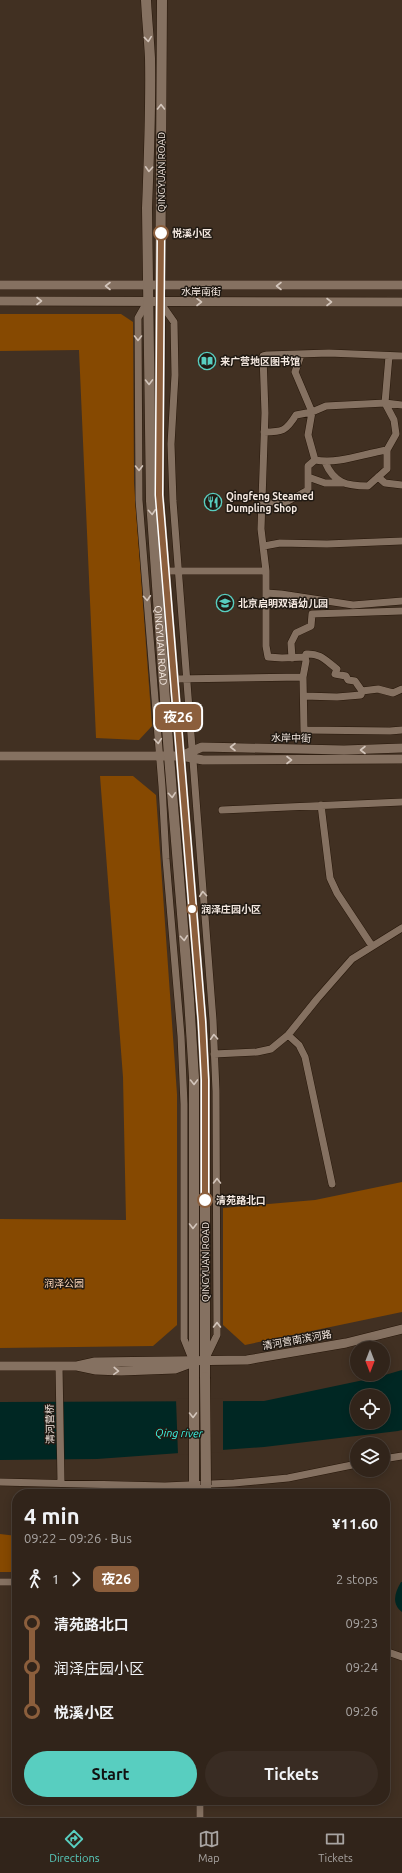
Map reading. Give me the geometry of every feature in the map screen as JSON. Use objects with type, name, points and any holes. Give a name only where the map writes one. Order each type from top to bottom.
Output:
[{"type":"main road","name":"QINGYUAN ROAD","points":[[146,0],[146,25],[150,57],[147,302],[151,501],[164,756],[189,999],[194,1078],[194,1488]]},
{"type":"main road","name":"QINGYUAN ROAD","points":[[162,0],[159,495],[202,1022],[205,1080],[204,1362],[206,1489]]},
{"type":"street","name":"水岸南街","points":[[0,285],[402,285]]},
{"type":"street","name":"水岸南街","points":[[0,301],[402,302]]},
{"type":"street","points":[[160,302],[174,322],[174,375],[171,444],[178,571],[216,1091],[217,1335],[204,1362]]},
{"type":"street","points":[[362,691],[355,681],[348,680],[346,676],[335,674],[337,669],[323,657],[315,654],[306,654],[304,657],[292,658],[268,657],[266,646],[266,571],[261,529],[264,432],[263,356],[329,353],[402,356]]},
{"type":"street","points":[[302,355],[295,372],[312,412],[308,435],[315,460]]},
{"type":"street","points":[[325,462],[329,472],[343,483],[351,486],[368,486],[387,469],[387,450],[396,434],[394,420],[385,403],[389,356]]},
{"type":"street","points":[[264,432],[279,432],[288,427],[296,414],[312,412],[326,406],[385,403],[402,405]]},
{"type":"street","points":[[315,460],[337,462],[387,450]]},
{"type":"street","points":[[263,502],[273,502],[281,505],[308,490],[308,466],[315,460]]},
{"type":"street","points":[[308,477],[325,483],[343,483]]},
{"type":"street","points":[[378,477],[385,483],[402,485]]},
{"type":"street","points":[[264,546],[280,543],[327,544],[402,541]]},
{"type":"street","points":[[166,571],[266,571]]},
{"type":"street","points":[[266,594],[281,594],[352,606],[364,606],[387,601],[402,601]]},
{"type":"street","points":[[292,658],[291,643],[296,632],[310,626],[312,614],[402,611]]},
{"type":"street","points":[[304,657],[306,661],[304,677],[304,730],[402,730]]},
{"type":"street","points":[[175,680],[304,677]]},
{"type":"street","points":[[304,696],[337,698],[361,695],[362,691],[378,689],[393,692],[402,689]]},
{"type":"street","name":"水岸中街","points":[[0,756],[181,756],[192,755],[202,747],[344,750],[402,748]]},
{"type":"street","points":[[192,755],[203,760],[402,759]]},
{"type":"street","points":[[222,810],[402,802]]},
{"type":"street","points":[[321,805],[330,878],[337,893],[372,946]]},
{"type":"street","points":[[214,1054],[257,1052],[271,1049],[288,1035],[352,959],[402,928]]},
{"type":"street","points":[[288,1035],[299,1045],[305,1057],[332,1184]]},
{"type":"street","name":"清河营南滨河路","points":[[193,1362],[247,1360],[346,1343],[402,1329]]},
{"type":"street","points":[[0,1366],[77,1366],[103,1362],[174,1360],[193,1362]]},
{"type":"street","name":"清河营桥","points":[[59,1366],[61,1483]]},
{"type":"street","points":[[390,1458],[402,1456]]},
{"type":"street","points":[[0,1482],[194,1488],[288,1478],[350,1465]]},
{"type":"street","points":[[0,1582],[12,1582]]},
{"type":"street","points":[[390,1653],[402,1657]]},
{"type":"street","points":[[200,1805],[200,1817]]},
{"type":"green space","points":[[0,314],[121,314],[133,322],[134,483],[152,726],[139,740],[96,738],[79,350],[0,351]]},
{"type":"green space","name":"润泽公园","points":[[100,776],[133,776],[156,795],[177,1094],[177,1325],[153,1346],[0,1348],[0,1219],[126,1220],[123,1077]]},
{"type":"green space","points":[[402,1182],[402,1312],[245,1345],[223,1325],[223,1208],[315,1200]]},
{"type":"green space","points":[[0,1534],[12,1535],[12,1572],[0,1572]]},
{"type":"water","name":"Qing river","points":[[402,1370],[402,1430],[398,1431],[264,1447],[97,1459],[0,1460],[0,1402],[264,1401],[359,1381],[390,1381],[390,1374]]},
{"type":"water","points":[[401,1582],[402,1612],[395,1602],[397,1590]]},
{"type":"pier","points":[[223,1398],[223,1452],[178,1455],[176,1399]]},
{"type":"bus line","name":"夜26","points":[[161,233],[159,495],[202,1022],[205,1080],[205,1200]]},
{"type":"place","name":"悦溪小区","points":[[161,233]]},
{"type":"place","name":"来广营地区图书馆","points":[[207,361]]},
{"type":"place","name":"Qingfeng Steamed Dumpling Shop","points":[[213,502]]},
{"type":"place","name":"北京启明双语幼儿园","points":[[225,603]]},
{"type":"place","name":"润泽庄园小区","points":[[192,909]]},
{"type":"place","name":"清苑路北口","points":[[205,1200]]}]
